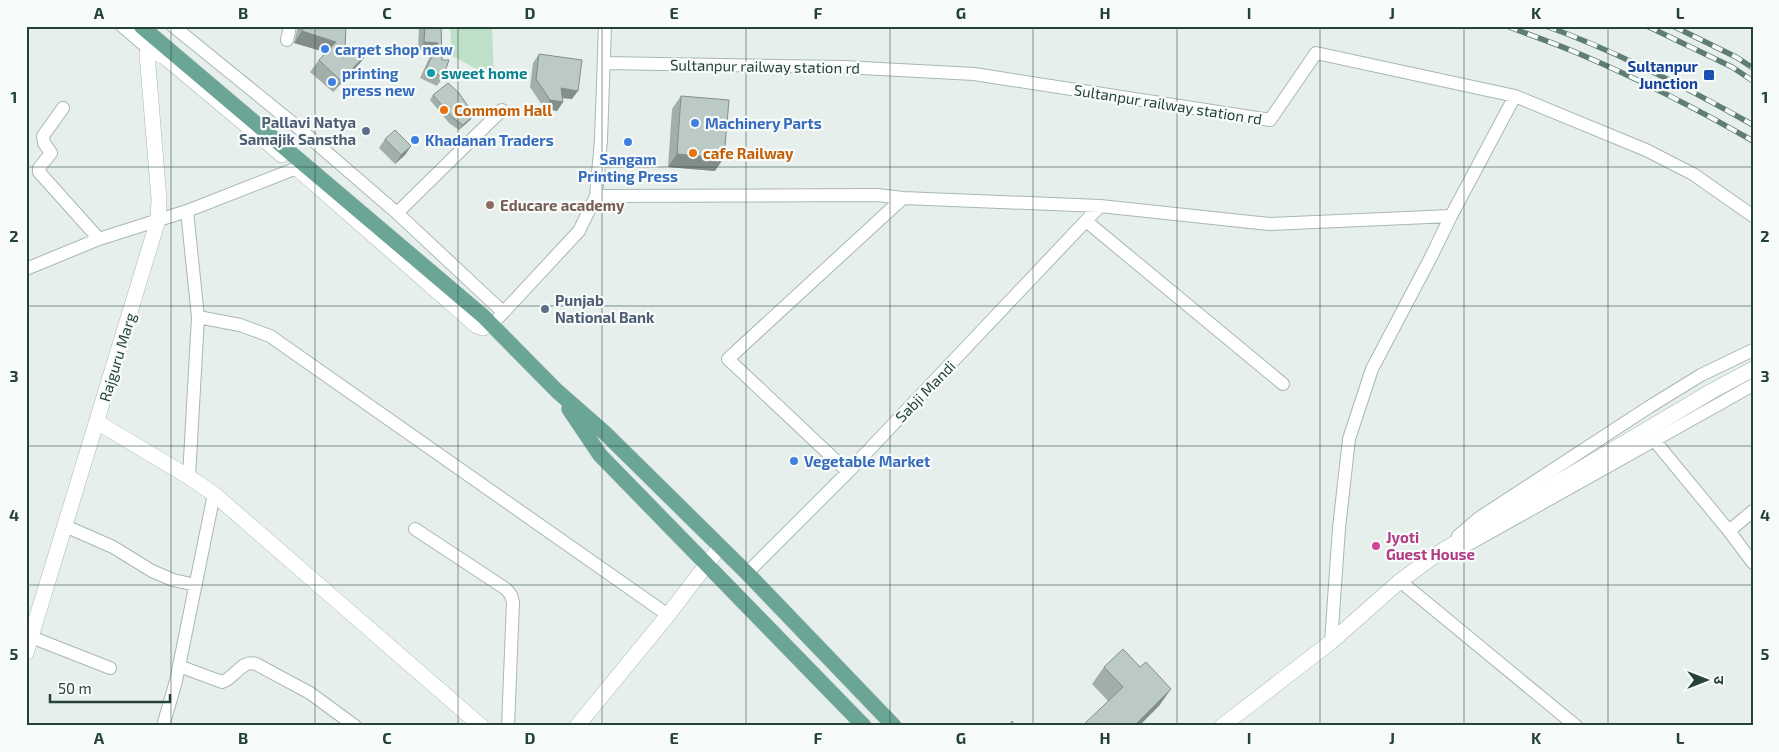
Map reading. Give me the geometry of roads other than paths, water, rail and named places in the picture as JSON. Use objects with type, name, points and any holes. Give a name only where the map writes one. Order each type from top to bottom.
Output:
[{"type":"main road","points":[[141,26],[487,320],[557,391],[606,434],[720,546],[894,726]]},
{"type":"main road","points":[[557,391],[600,455],[864,726]]},
{"type":"street","points":[[122,26],[149,53],[165,57],[297,168],[477,326],[483,328],[487,320],[504,312],[579,231],[596,196],[601,140],[605,26]]},
{"type":"street","points":[[173,26],[295,125],[397,213],[504,312]]},
{"type":"street","points":[[287,40],[290,26]]},
{"type":"street","name":"Rajguru Marg","points":[[26,653],[98,422],[158,220],[159,200],[149,53]]},
{"type":"street","name":"Sultanpur railway station rd","points":[[604,63],[843,67],[974,74],[1270,120],[1316,53],[1515,96],[1646,150],[1693,174],[1753,216]]},
{"type":"street","points":[[1331,642],[1339,528],[1349,439],[1372,369],[1431,257],[1450,216],[1515,96]]},
{"type":"street","points":[[63,108],[43,136],[44,143],[51,153],[39,168],[39,172],[98,239]]},
{"type":"street","points":[[397,213],[502,110]]},
{"type":"street","points":[[26,269],[98,239],[187,212],[297,168]]},
{"type":"street","points":[[596,196],[877,195],[903,198],[1100,206],[1269,224],[1450,216]]},
{"type":"street","points":[[848,472],[728,359],[903,198]]},
{"type":"street","name":"Sabji Mandi","points":[[747,574],[848,472],[1100,206]]},
{"type":"street","points":[[187,212],[198,318],[190,477]]},
{"type":"street","points":[[1086,221],[1283,384]]},
{"type":"street","points":[[198,318],[240,325],[270,336],[668,615]]},
{"type":"street","points":[[1222,726],[1331,642],[1400,581],[1437,554],[1479,518],[1701,375],[1753,350]]},
{"type":"street","points":[[1437,554],[1712,391],[1753,369]]},
{"type":"street","points":[[1437,554],[1471,543],[1753,385]]},
{"type":"street","points":[[98,422],[190,477],[214,494],[481,726]]},
{"type":"street","points":[[1654,440],[1729,531],[1753,564]]},
{"type":"street","points":[[163,726],[179,666],[214,494]]},
{"type":"street","points":[[1729,531],[1753,512]]},
{"type":"street","points":[[66,526],[106,543],[157,573],[173,580],[196,585]]},
{"type":"street","points":[[415,529],[506,589],[511,595],[513,602],[508,726]]},
{"type":"street","points":[[577,726],[668,615],[720,546]]},
{"type":"street","points":[[1400,581],[1576,726]]},
{"type":"street","points":[[31,637],[110,668]]},
{"type":"street","points":[[179,666],[222,682],[251,662],[302,689],[355,726]]},
{"type":"railway","points":[[1507,26],[1573,51],[1626,74],[1690,106],[1753,141]]},
{"type":"railway","points":[[1546,26],[1599,47],[1651,71],[1753,125]]},
{"type":"railway","points":[[1647,26],[1732,67],[1753,81]]},
{"type":"railway","points":[[1673,26],[1736,57],[1753,68]]},
{"type":"place","name":"carpet shop new","points":[[325,49]]},
{"type":"place","name":"sweet home","points":[[431,73]]},
{"type":"place","name":"Sultanpur Junction","points":[[1709,75]]},
{"type":"place","name":"printing press new","points":[[332,82]]},
{"type":"place","name":"Commom Hall","points":[[444,110]]},
{"type":"place","name":"Machinery Parts","points":[[695,123]]},
{"type":"place","name":"Pallavi Natya Samajik Sanstha","points":[[366,131]]},
{"type":"place","name":"Khadanan Traders","points":[[415,140]]},
{"type":"place","name":"Sangam Printing Press","points":[[628,142]]},
{"type":"place","name":"cafe Railway","points":[[693,153]]},
{"type":"place","name":"Educare academy","points":[[490,205]]},
{"type":"place","name":"Punjab National Bank","points":[[545,309]]},
{"type":"place","name":"Vegetable Market","points":[[794,461]]},
{"type":"place","name":"Jyoti Guest House","points":[[1376,546]]}]
